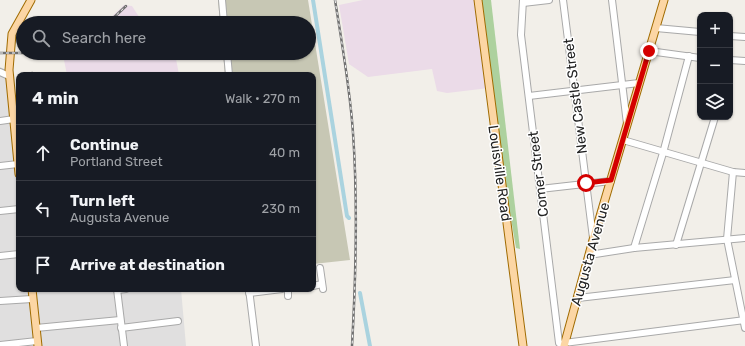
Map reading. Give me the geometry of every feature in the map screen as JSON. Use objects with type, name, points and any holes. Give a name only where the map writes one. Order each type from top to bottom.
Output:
[{"type":"main road","points":[[22,16],[31,0]]},
{"type":"main road","name":"Louisville Road","points":[[478,0],[523,346]]},
{"type":"main road","name":"Augusta Avenue","points":[[564,345],[663,1]]},
{"type":"main road","points":[[16,27],[12,34],[9,76],[16,142]]},
{"type":"main road","points":[[32,292],[38,344]]},
{"type":"street","points":[[222,0],[223,16]]},
{"type":"street","points":[[523,1],[549,0]]},
{"type":"street","name":"New Castle Street","points":[[564,0],[593,240]]},
{"type":"street","points":[[612,0],[627,124]]},
{"type":"street","name":"Comer Street","points":[[523,1],[521,36],[559,343],[564,345]]},
{"type":"street","points":[[656,28],[697,32]]},
{"type":"street","points":[[733,36],[745,37]]},
{"type":"street","points":[[649,51],[697,57]]},
{"type":"street","points":[[634,248],[663,153],[689,56]]},
{"type":"street","points":[[228,60],[229,72]]},
{"type":"street","points":[[733,61],[745,62]]},
{"type":"street","points":[[0,72],[9,76]]},
{"type":"street","points":[[0,77],[9,76]]},
{"type":"street","points":[[529,96],[639,83]]},
{"type":"street","points":[[0,121],[14,119]]},
{"type":"street","points":[[676,245],[714,120]]},
{"type":"street","points":[[623,140],[663,153],[733,172],[745,172]]},
{"type":"street","points":[[0,166],[16,164]]},
{"type":"street","points":[[733,172],[727,239],[745,328]]},
{"type":"street","points":[[540,189],[611,180]]},
{"type":"street","points":[[0,211],[16,209]]},
{"type":"street","points":[[589,255],[634,248],[745,238]]},
{"type":"street","points":[[0,256],[16,254]]},
{"type":"street","points":[[316,286],[322,287],[320,268]]},
{"type":"street","points":[[578,298],[735,280]]},
{"type":"street","points":[[117,292],[124,346]]},
{"type":"street","points":[[249,292],[256,346]]},
{"type":"street","points":[[0,301],[32,299]]},
{"type":"street","points":[[36,328],[120,320]]},
{"type":"street","points":[[564,345],[744,320]]},
{"type":"street","points":[[121,328],[178,321]]},
{"type":"street","points":[[0,346],[38,344]]},
{"type":"shaded area","points":[[218,0],[308,0],[311,16],[219,16]]},
{"type":"shaded area","points":[[363,0],[478,0],[489,88],[447,93],[437,91],[432,69],[368,77],[349,64],[339,5]]},
{"type":"shaded area","points":[[124,5],[132,6],[138,16],[112,16]]},
{"type":"shaded area","points":[[316,50],[350,260],[316,264],[316,72],[225,72],[224,60],[316,60]]},
{"type":"shaded area","points":[[64,60],[176,60],[178,72],[66,72]]},
{"type":"shaded area","points":[[0,67],[14,73],[16,91],[16,292],[181,292],[186,346],[0,346]]},
{"type":"green space","points":[[482,0],[491,0],[520,249],[516,248],[507,195]]},
{"type":"waterway","points":[[313,0],[316,16]]},
{"type":"waterway","points":[[316,19],[347,216],[349,218]]},
{"type":"waterway","points":[[360,293],[370,346]]},
{"type":"railway","points":[[335,0],[346,66],[355,160],[356,240],[352,346]]},
{"type":"railway","points":[[115,16],[126,6]]},
{"type":"railway","points":[[0,53],[16,53]]},
{"type":"route","points":[[586,183],[611,180],[649,51]]}]
